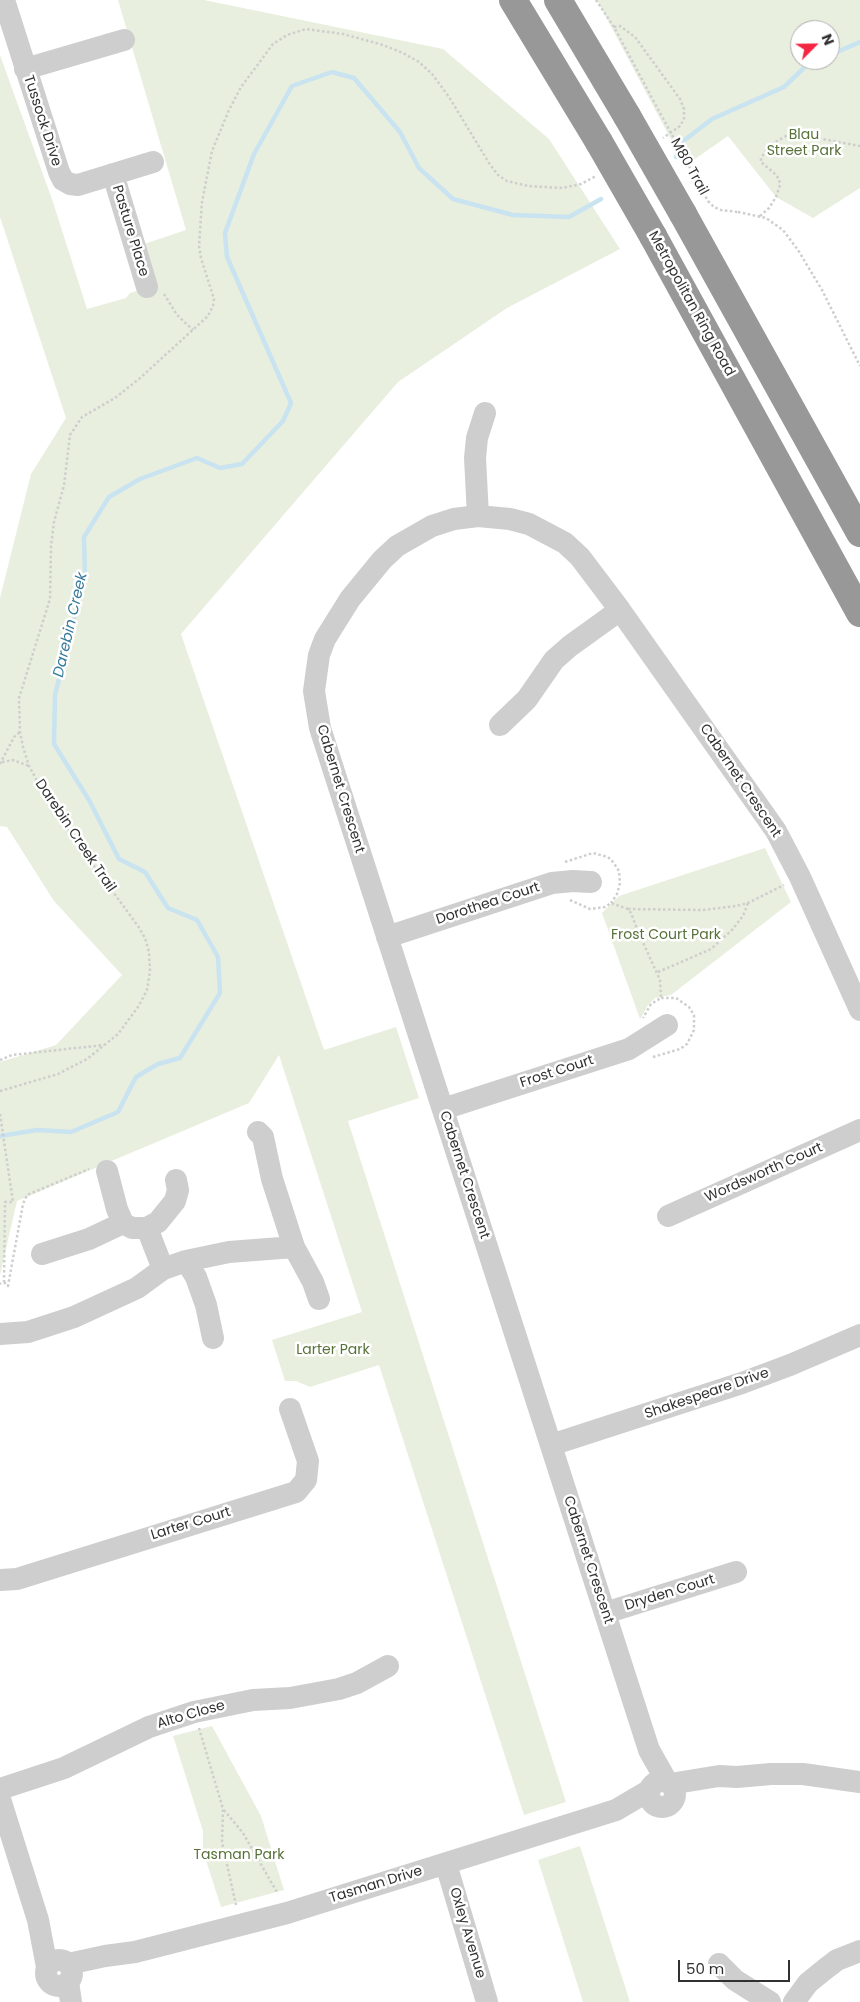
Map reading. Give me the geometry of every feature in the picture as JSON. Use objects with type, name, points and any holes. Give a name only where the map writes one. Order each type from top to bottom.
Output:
[{"type":"highway","name":"Metropolitan Ring Road","points":[[513,0],[599,142],[653,236],[860,613]]},
{"type":"highway","points":[[558,0],[683,214],[860,533]]},
{"type":"street","name":"Tussock Drive","points":[[4,0],[63,180],[70,184],[78,185],[153,162]]},
{"type":"street","points":[[26,69],[124,40]]},
{"type":"street","name":"Pasture Place","points":[[113,174],[146,287]]},
{"type":"street","points":[[478,516],[475,458],[477,438],[486,413]]},
{"type":"street","name":"Cabernet Crescent","points":[[662,1791],[320,728],[314,691],[319,656],[325,639],[350,599],[382,560],[397,546],[432,526],[454,519],[478,516],[510,519],[529,524],[565,543],[594,574],[776,831],[800,877],[860,1010]]},
{"type":"street","points":[[500,725],[527,700],[554,660],[620,610]]},
{"type":"street","name":"Dorothea Court","points":[[387,937],[552,883],[591,882]]},
{"type":"street","name":"Frost Court","points":[[443,1110],[629,1049],[667,1026]]},
{"type":"street","name":"Wordsworth Court","points":[[668,1216],[860,1130]]},
{"type":"street","points":[[258,1132],[263,1137],[272,1179],[294,1247],[313,1282],[319,1299]]},
{"type":"street","points":[[107,1172],[117,1210],[123,1223],[132,1228],[147,1228],[158,1222],[175,1201],[178,1190],[176,1180]]},
{"type":"street","points":[[42,1254],[89,1239],[123,1223]]},
{"type":"street","points":[[147,1228],[163,1269]]},
{"type":"street","points":[[0,1334],[28,1332],[74,1317],[137,1288],[163,1269],[186,1261],[229,1252],[294,1247]]},
{"type":"street","points":[[186,1261],[196,1277],[206,1305],[214,1338]]},
{"type":"street","name":"Shakespeare Drive","points":[[551,1445],[742,1383],[860,1335]]},
{"type":"street","name":"Larter Court","points":[[0,1580],[17,1579],[296,1492],[306,1480],[308,1461],[290,1409]]},
{"type":"street","name":"Dryden Court","points":[[605,1613],[736,1572]]},
{"type":"street","name":"Alto Close","points":[[0,1789],[64,1768],[149,1727],[194,1712],[237,1703],[290,1698],[339,1689],[357,1683],[388,1666]]},
{"type":"street","name":"Tasman Drive","points":[[63,1980],[135,1952],[287,1913],[616,1810],[662,1791],[695,1788],[737,1777],[803,1774],[860,1782]]},
{"type":"street","points":[[0,1799],[7,1846],[63,1980]]},
{"type":"street","name":"Oxley Avenue","points":[[446,1864],[488,2002]]},
{"type":"street","points":[[794,2002],[808,1984],[824,1970],[837,1960],[860,1950]]},
{"type":"street","points":[[719,1964],[735,1980],[770,2002]]},
{"type":"path","name":"M80 Trail","points":[[596,0],[614,27],[708,201],[714,207],[721,210],[760,216],[771,221],[782,230],[798,250],[822,290],[860,366]]},
{"type":"path","points":[[614,27],[620,26],[635,36],[680,99],[684,109],[684,119],[676,131]]},
{"type":"path","name":"Darebin Creek Trail","points":[[0,1091],[58,1074],[87,1059],[106,1044],[126,1024],[146,990],[150,971],[149,952],[145,938],[80,847],[41,788],[29,766],[20,732],[19,698],[50,599],[51,546],[54,522],[64,485],[70,435],[82,417],[115,398],[139,379],[208,316],[214,306],[214,299],[201,258],[199,229],[207,171],[215,144],[241,87],[273,44],[287,35],[298,30],[317,29],[344,34],[402,53],[419,62],[432,74],[449,97],[489,163],[498,175],[507,181],[522,185],[562,188],[581,184],[592,178]]},
{"type":"path","points":[[760,216],[769,208],[776,197],[780,185],[779,179],[761,162],[761,158],[770,145],[786,136],[795,134],[860,146]]},
{"type":"path","points":[[1,763],[14,737],[20,732]]},
{"type":"path","points":[[1,763],[13,760],[29,766]]},
{"type":"path","points":[[562,863],[593,853],[608,857],[614,862],[619,871],[620,883],[617,894],[611,903],[597,909],[566,899]]},
{"type":"path","points":[[611,903],[628,909],[703,910],[748,903],[785,885]]},
{"type":"path","points":[[657,972],[711,949],[732,930],[748,903]]},
{"type":"path","points":[[628,909],[660,980],[661,998]]},
{"type":"path","points":[[639,1024],[651,1004],[661,998],[676,998],[689,1006],[694,1014],[694,1030],[687,1044],[652,1057]]},
{"type":"path","points":[[0,1060],[12,1055],[106,1044]]},
{"type":"path","points":[[0,1114],[13,1198],[13,1202],[5,1202],[4,1282],[8,1286],[23,1204],[27,1195],[100,1164],[107,1172]]},
{"type":"path","points":[[0,1284],[4,1282]]},
{"type":"path","points":[[199,1727],[223,1809],[222,1842],[236,1905]]},
{"type":"path","points":[[223,1809],[243,1833],[278,1894]]},
{"type":"green space","name":"Larter Park","points":[[118,0],[204,0],[443,49],[549,139],[620,249],[507,308],[398,382],[181,634],[324,1050],[396,1027],[419,1098],[348,1121],[566,1802],[524,1815],[379,1365],[310,1387],[296,1381],[285,1381],[272,1340],[362,1312],[279,1055],[249,1103],[17,1201],[0,1275],[0,1062],[56,1045],[122,975],[54,901],[7,827],[0,826],[0,598],[31,474],[66,418],[0,217],[0,55],[53,202],[87,309],[126,298],[130,293],[155,285],[144,244],[186,230]]},
{"type":"green space","name":"Blau Street Park","points":[[597,0],[860,0],[860,188],[813,218],[776,197],[728,136],[685,166]]},
{"type":"green space","name":"Frost Court Park","points":[[765,848],[791,902],[671,995],[655,998],[648,1005],[640,1019],[602,913],[619,896]]},
{"type":"green space","name":"Tasman Park","points":[[212,1726],[261,1816],[284,1890],[221,1907],[203,1851],[203,1831],[173,1736]]},
{"type":"green space","points":[[580,1846],[630,2002],[583,2002],[538,1860]]},
{"type":"waterway","name":"Darebin Creek","points":[[840,51],[860,42]]},
{"type":"waterway","name":"Darebin Creek","points":[[676,157],[682,142],[712,119],[784,87],[802,70]]},
{"type":"waterway","name":"Darebin Creek","points":[[0,1136],[37,1130],[71,1132],[118,1112],[136,1077],[158,1064],[180,1058],[220,993],[218,957],[197,920],[168,908],[145,872],[119,859],[89,800],[54,744],[55,695],[85,574],[84,537],[109,497],[140,479],[197,458],[220,468],[242,464],[283,421],[291,403],[227,257],[225,233],[254,154],[292,86],[332,72],[354,78],[400,132],[419,168],[453,199],[513,215],[569,217],[601,199]]}]
